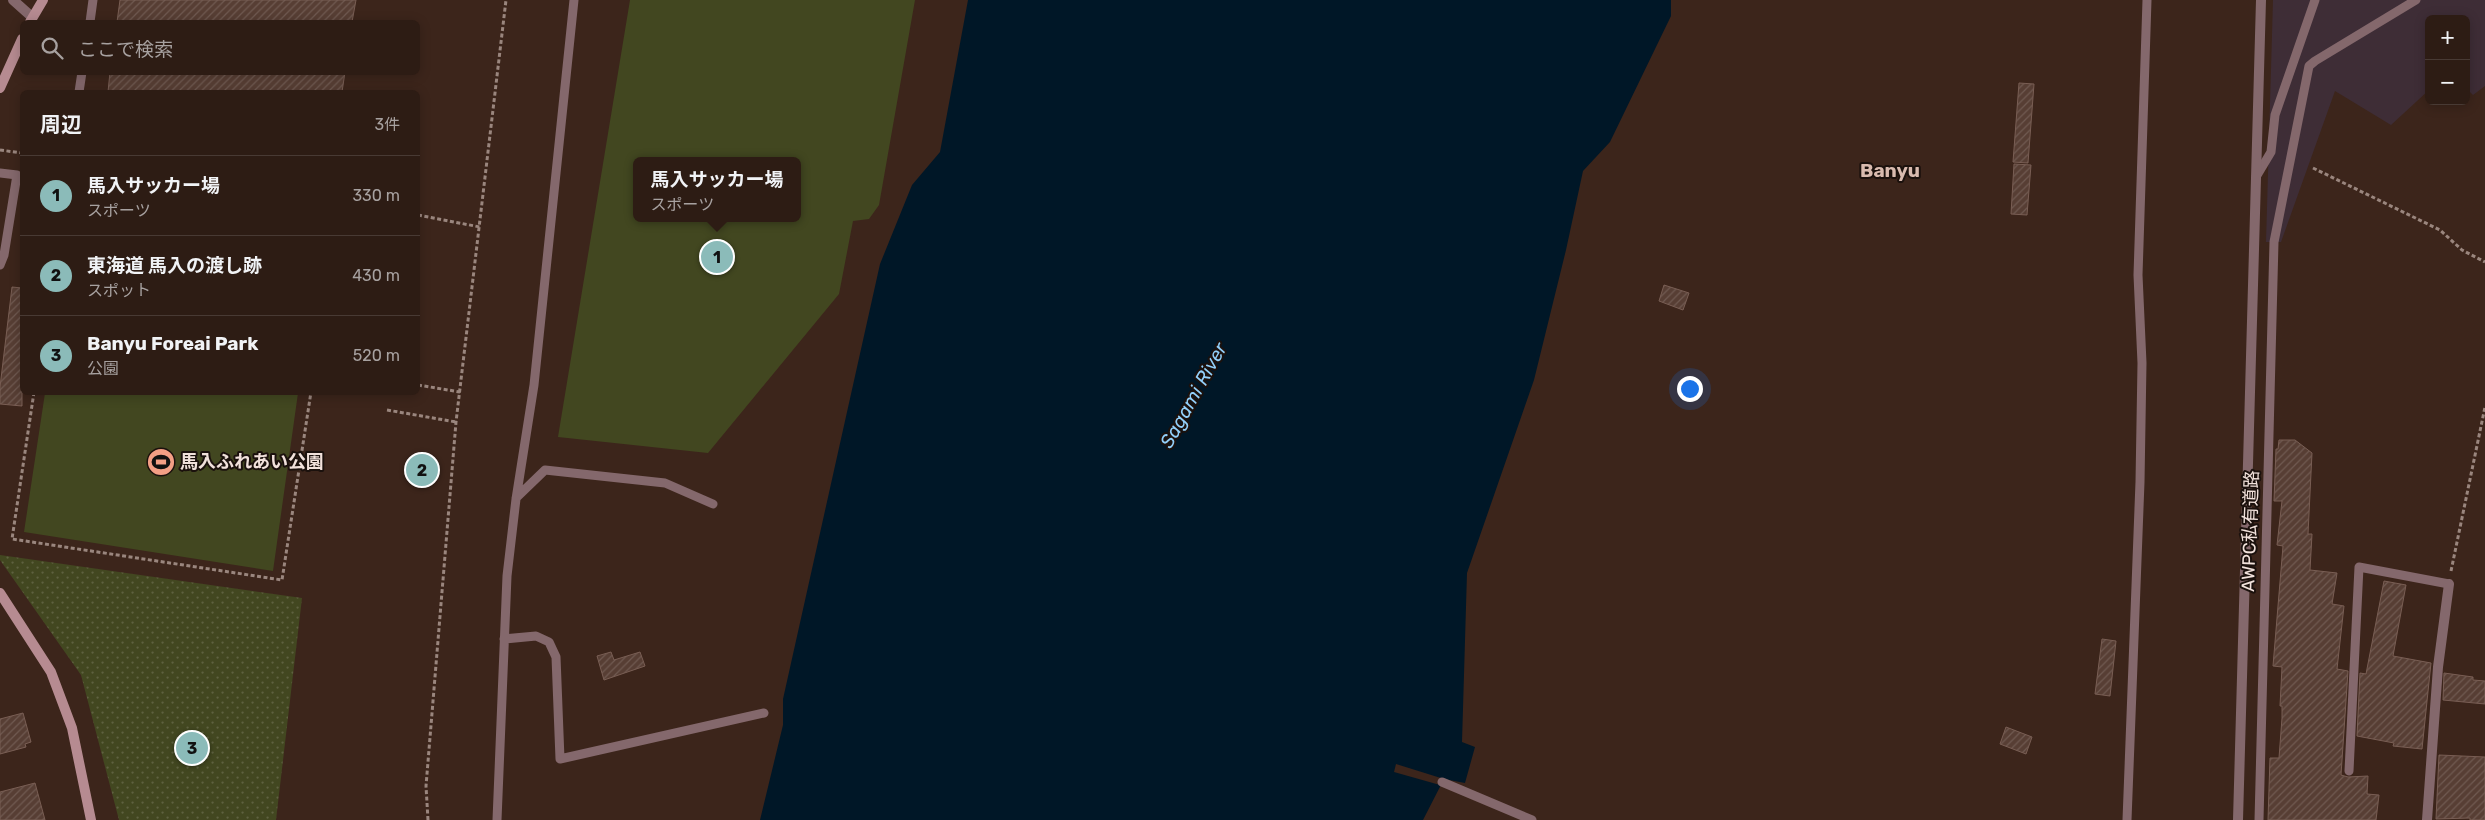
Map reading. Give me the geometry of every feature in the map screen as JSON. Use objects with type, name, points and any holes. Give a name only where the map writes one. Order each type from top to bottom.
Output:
[{"type":"street","points":[[13,0],[31,20],[43,0]]},
{"type":"street","points":[[2238,820],[2261,0]]},
{"type":"street","points":[[0,88],[20,43]]},
{"type":"street","points":[[2427,820],[2438,667],[2448,584]]},
{"type":"street","points":[[0,593],[51,672],[72,728],[91,820]]},
{"type":"lane","points":[[90,20],[93,0]]},
{"type":"lane","points":[[497,820],[507,576],[516,499],[534,385],[574,0]]},
{"type":"lane","points":[[2127,820],[2140,482],[2142,363],[2138,275],[2147,0]]},
{"type":"lane","points":[[2256,177],[2271,152],[2275,115],[2316,0]]},
{"type":"lane","points":[[2295,61],[2309,66],[2314,61],[2416,0]]},
{"type":"lane","name":"AWPC私有道路","points":[[2259,820],[2274,242],[2309,66]]},
{"type":"lane","points":[[79,90],[82,75]]},
{"type":"lane","points":[[0,173],[17,175],[4,255],[0,265]]},
{"type":"lane","points":[[516,499],[545,470],[665,483],[713,504]]},
{"type":"lane","points":[[2349,770],[2359,567],[2448,584]]},
{"type":"lane","points":[[504,639],[536,636],[549,642],[556,657],[560,759],[764,713]]},
{"type":"lane","points":[[1442,782],[1532,820]]},
{"type":"lane","points":[[1506,820],[1509,810]]},
{"type":"path","points":[[428,820],[426,786],[456,422],[506,0]]},
{"type":"path","points":[[0,150],[20,154]]},
{"type":"path","points":[[2313,168],[2440,230],[2462,250],[2485,262]]},
{"type":"path","points":[[420,214],[480,227]]},
{"type":"path","points":[[420,385],[460,392]]},
{"type":"path","points":[[34,395],[12,539],[282,580],[311,395]]},
{"type":"path","points":[[2448,584],[2485,407]]},
{"type":"path","points":[[387,410],[456,422]]},
{"type":"shaded area","points":[[2273,0],[2485,0],[2485,86],[2473,95],[2470,92],[2470,15],[2425,15],[2425,94],[2391,125],[2335,91],[2281,242],[2266,242]]},
{"type":"green space","points":[[630,0],[915,0],[879,205],[869,219],[853,221],[839,294],[708,453],[558,437]]},
{"type":"green space","name":"馬入ふれあい公園","points":[[45,395],[298,395],[273,571],[24,532]]},
{"type":"green space","points":[[0,555],[302,598],[276,820],[119,820],[81,675],[0,560]]},
{"type":"water","name":"Sagami River","points":[[968,0],[1671,0],[1671,16],[1610,142],[1583,171],[1534,380],[1467,573],[1462,742],[1475,747],[1465,783],[1444,779],[1423,820],[760,820],[783,725],[783,699],[880,264],[912,185],[940,152]]},
{"type":"pier","points":[[1396,764],[1444,779],[1440,785],[1394,772]]},
{"type":"building","points":[[120,0],[356,0],[352,20],[117,20]]},
{"type":"building","points":[[110,75],[345,75],[342,90],[108,90]]},
{"type":"building","points":[[2019,83],[2034,84],[2028,163],[2013,162]]},
{"type":"building","points":[[2014,164],[2031,165],[2027,215],[2011,214]]},
{"type":"building","points":[[1664,285],[1689,293],[1683,310],[1659,301]]},
{"type":"building","points":[[12,287],[20,288],[20,395],[22,395],[22,406],[0,404],[0,387]]},
{"type":"building","points":[[2279,440],[2295,440],[2312,453],[2308,534],[2312,534],[2310,570],[2337,573],[2332,604],[2344,606],[2337,669],[2348,671],[2341,775],[2348,777],[2368,776],[2367,794],[2379,795],[2376,820],[2268,820],[2270,758],[2279,758],[2282,718],[2282,706],[2280,706],[2282,667],[2273,666],[2283,546],[2277,545],[2282,501],[2274,501],[2276,449],[2278,449]]},
{"type":"building","points":[[2384,581],[2406,585],[2393,656],[2431,663],[2422,749],[2393,746],[2394,743],[2357,736],[2360,673],[2366,674]]},
{"type":"building","points":[[2102,639],[2116,641],[2110,696],[2095,694]]},
{"type":"building","points":[[611,652],[614,660],[640,652],[645,666],[604,680],[597,656]]},
{"type":"building","points":[[2444,673],[2473,677],[2473,680],[2485,681],[2485,704],[2443,700]]},
{"type":"building","points":[[23,713],[31,742],[25,744],[26,747],[0,754],[0,719]]},
{"type":"building","points":[[2006,727],[2032,737],[2026,754],[2000,744]]},
{"type":"building","points":[[2439,755],[2485,757],[2485,820],[2470,820],[2470,818],[2436,819]]},
{"type":"building","points":[[35,783],[45,820],[0,820],[0,792]]},
{"type":"place","name":"馬入サッカー場","points":[[717,257]]},
{"type":"place","name":"馬入ふれあい公園","points":[[161,462]]},
{"type":"place","name":"東海道 馬入の渡し跡","points":[[422,470]]},
{"type":"place","name":"Banyu Foreai Park","points":[[192,748]]},
{"type":"district","name":"Banyu","points":[[1890,170]]}]
